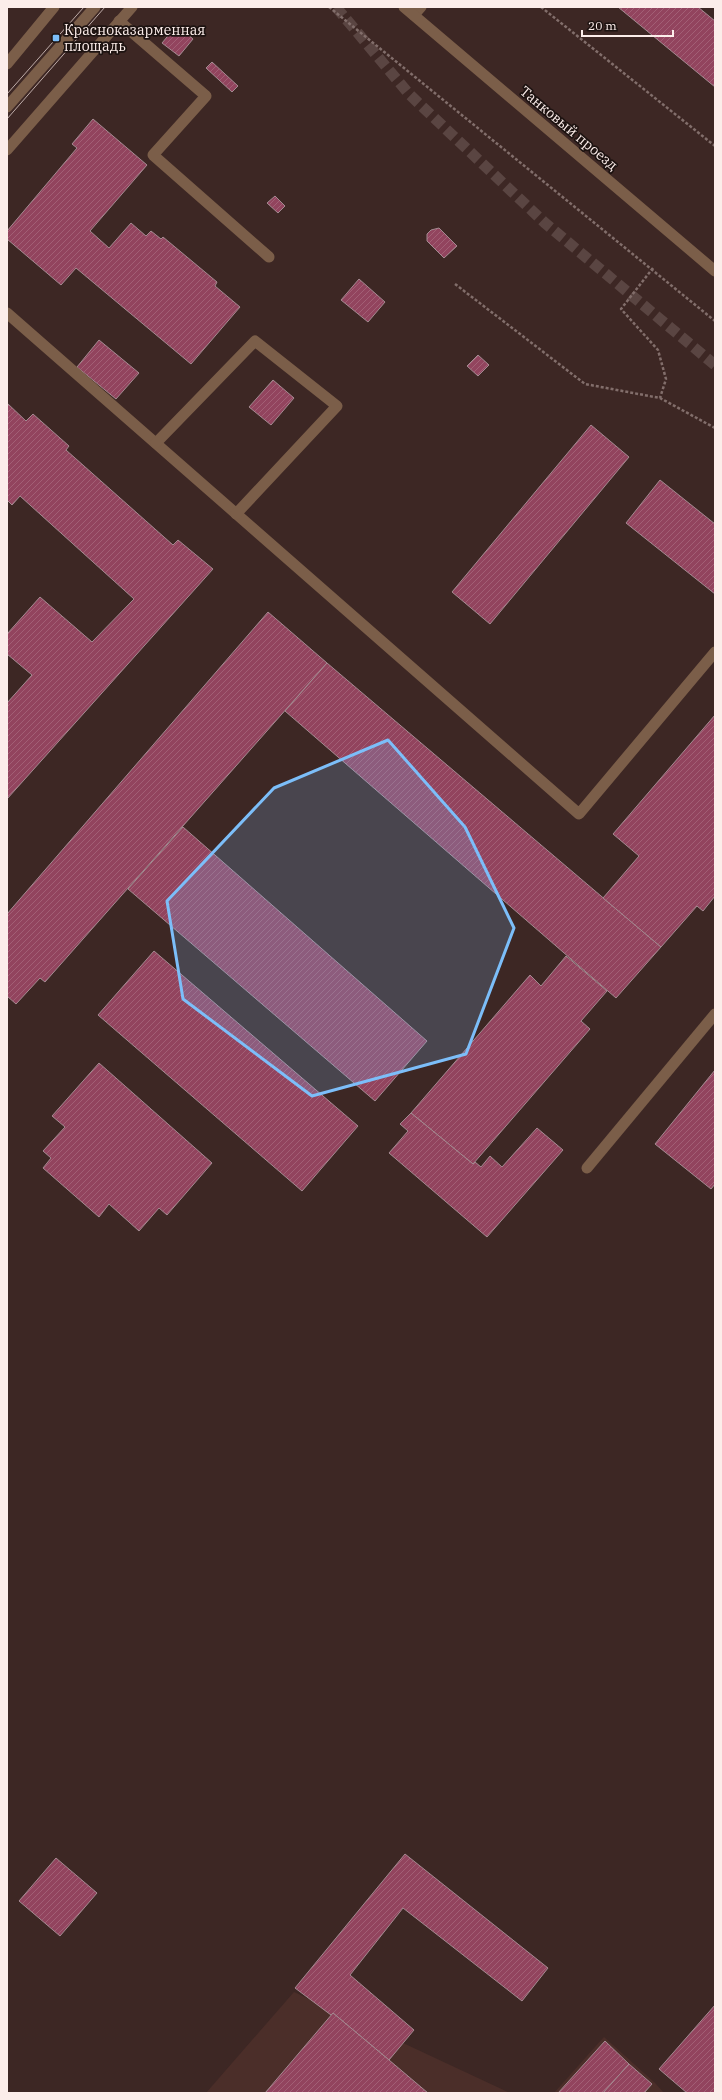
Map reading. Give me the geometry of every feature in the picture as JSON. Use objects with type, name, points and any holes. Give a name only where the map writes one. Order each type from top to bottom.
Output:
[{"type":"street","points":[[7,64],[54,7]]},
{"type":"street","points":[[7,107],[95,7]]},
{"type":"street","points":[[7,150],[132,7]]},
{"type":"street","name":"Танковый проезд","points":[[404,7],[417,11],[715,271]]},
{"type":"street","points":[[119,21],[206,96],[153,155],[269,257]]},
{"type":"street","points":[[7,313],[579,814],[715,652]]},
{"type":"street","points":[[156,444],[255,340],[336,406],[236,514]]},
{"type":"street","points":[[587,1168],[715,1014]]},
{"type":"path","points":[[329,7],[653,268],[715,321]]},
{"type":"path","points":[[541,7],[715,146]]},
{"type":"path","points":[[653,268],[621,309],[658,350],[666,379],[660,398]]},
{"type":"path","points":[[455,284],[585,384],[660,398],[715,428]]},
{"type":"highlighted area","points":[[388,740],[465,827],[514,928],[466,1054],[312,1096],[183,999],[167,901],[274,788]]},
{"type":"shaded area","points":[[294,1992],[510,2093],[206,2093]]},
{"type":"shaded area","points":[[604,2037],[655,2083],[664,2093],[554,2093]]},
{"type":"building","points":[[618,7],[698,7],[715,21],[715,87]]},
{"type":"building","points":[[177,25],[193,39],[179,56],[162,43]]},
{"type":"building","points":[[212,62],[238,86],[232,92],[206,68]]},
{"type":"building","points":[[93,119],[147,165],[90,231],[109,248],[131,223],[146,236],[151,231],[161,239],[163,237],[217,282],[215,286],[240,307],[191,364],[76,268],[61,285],[7,239],[7,231],[77,148],[72,144]]},
{"type":"building","points":[[275,196],[285,206],[278,213],[267,203]]},
{"type":"building","points":[[439,228],[457,246],[444,258],[427,241],[427,234],[431,230]]},
{"type":"building","points":[[359,279],[385,302],[368,322],[341,300]]},
{"type":"building","points":[[99,340],[139,373],[116,399],[77,367]]},
{"type":"building","points":[[478,355],[489,365],[478,376],[467,366]]},
{"type":"building","points":[[273,380],[294,398],[271,425],[249,407]]},
{"type":"building","points":[[7,403],[26,421],[33,414],[69,446],[66,450],[173,545],[178,540],[213,569],[7,799],[7,703],[32,675],[7,654],[7,634],[40,597],[92,642],[134,599],[20,496],[12,505],[7,500]]},
{"type":"building","points":[[591,425],[629,457],[490,624],[452,592]]},
{"type":"building","points":[[660,480],[715,524],[715,594],[626,523]]},
{"type":"building","points":[[268,612],[327,663],[45,982],[40,978],[16,1004],[7,996],[7,914]]},
{"type":"building","points":[[327,663],[661,947],[616,998],[285,711]]},
{"type":"building","points":[[715,715],[715,896],[703,911],[697,906],[661,947],[603,898],[639,856],[613,834]]},
{"type":"building","points":[[183,827],[427,1041],[375,1101],[128,889]]},
{"type":"building","points":[[154,951],[358,1126],[302,1191],[98,1015]]},
{"type":"building","points":[[566,956],[607,991],[581,1021],[590,1029],[473,1164],[411,1113],[530,975],[541,986]]},
{"type":"building","points":[[99,1063],[212,1163],[167,1215],[159,1208],[139,1231],[109,1204],[99,1217],[43,1168],[51,1158],[43,1151],[65,1127],[52,1116]]},
{"type":"building","points":[[715,1070],[715,1184],[711,1189],[655,1144]]},
{"type":"building","points":[[411,1113],[473,1164],[475,1162],[481,1167],[490,1156],[502,1167],[537,1128],[563,1150],[487,1237],[389,1153],[408,1131],[400,1124]]},
{"type":"building","points":[[405,1854],[548,1968],[522,2001],[403,1908],[350,1975],[414,2030],[389,2060],[333,2013],[331,2015],[295,1988]]},
{"type":"building","points":[[56,1858],[97,1893],[60,1936],[19,1901]]},
{"type":"building","points":[[715,2005],[715,2093],[687,2093],[659,2069]]},
{"type":"building","points":[[333,2013],[389,2060],[428,2093],[265,2093]]},
{"type":"building","points":[[605,2041],[629,2064],[603,2093],[558,2093]]},
{"type":"building","points":[[629,2064],[652,2084],[644,2093],[603,2093]]},
{"type":"tunnel","points":[[336,7],[409,94],[545,223],[715,365]]},
{"type":"tram line","points":[[7,94],[84,7]]},
{"type":"tram line","points":[[7,119],[105,7]]},
{"type":"place","name":"Красноказарменная площадь","points":[[56,38]]}]
